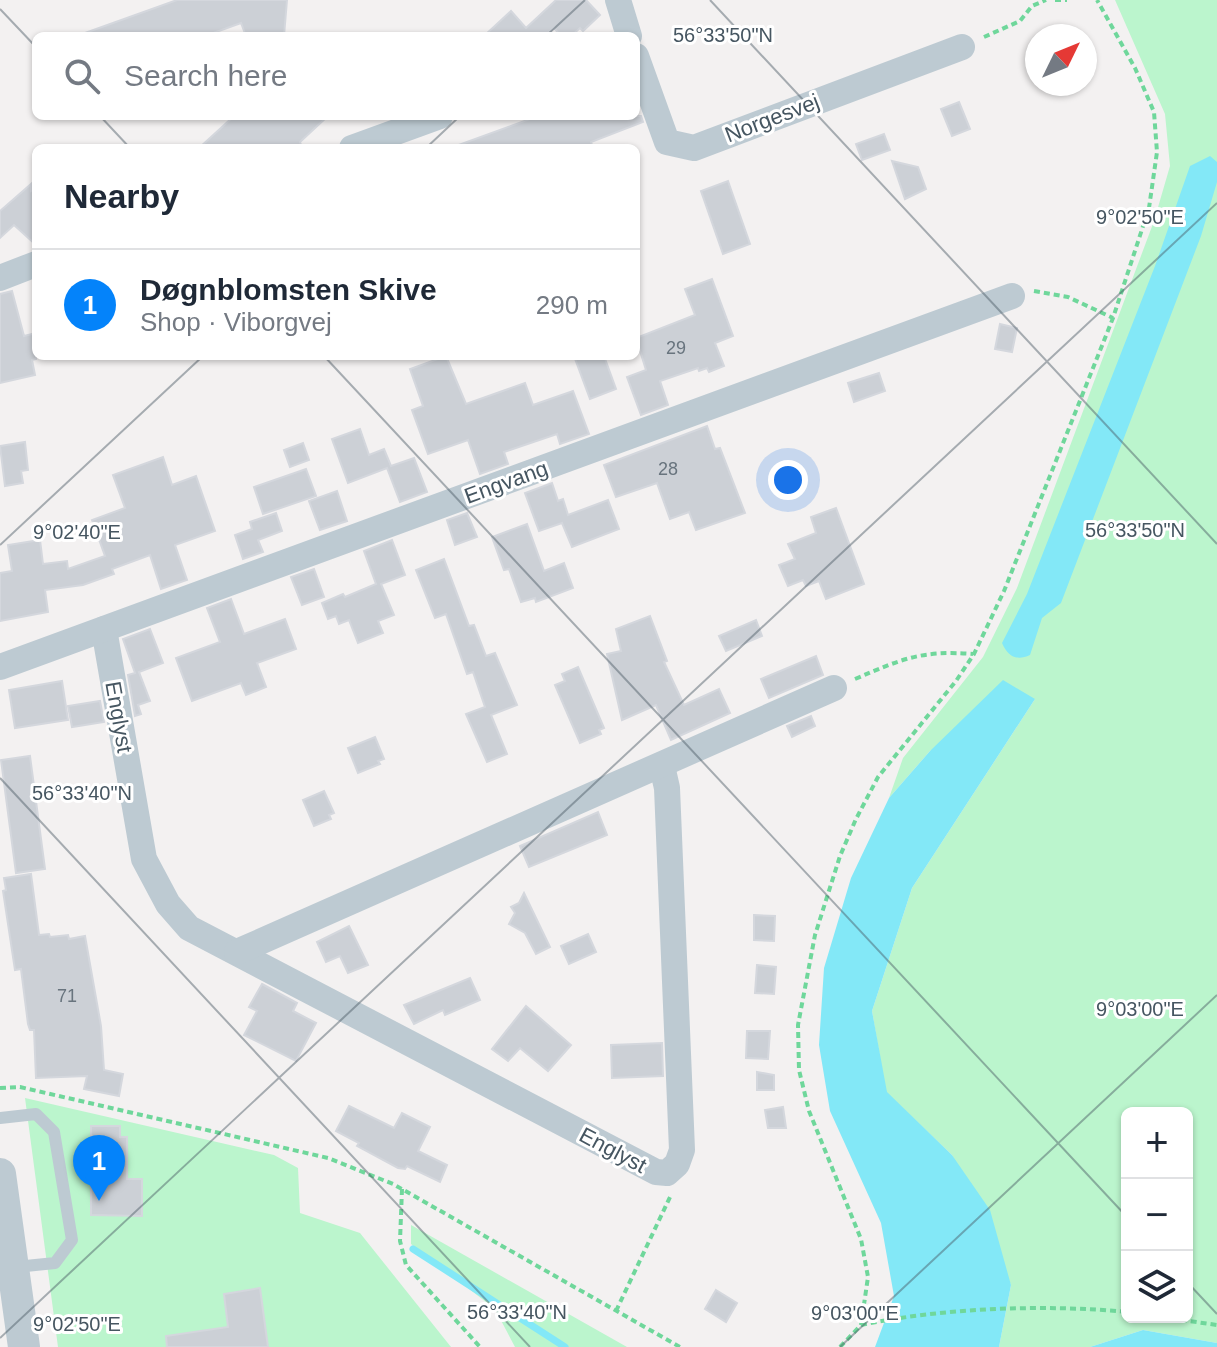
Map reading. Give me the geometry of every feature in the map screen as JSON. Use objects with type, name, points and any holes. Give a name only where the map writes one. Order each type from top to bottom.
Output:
[{"type":"street","points":[[618,0],[628,32]]},
{"type":"street","name":"Norgesvej","points":[[640,67],[667,142],[694,148],[962,47]]},
{"type":"street","points":[[363,144],[429,120]]},
{"type":"street","points":[[0,278],[32,266]]},
{"type":"street","name":"Engvang","points":[[0,667],[1012,296]]},
{"type":"street","name":"Englyst","points":[[104,629],[144,859],[168,904],[189,928],[656,1172],[667,1173],[677,1164],[682,1150],[667,788],[662,766]]},
{"type":"street","points":[[237,952],[834,688]]},
{"type":"street","points":[[0,1174],[24,1347]]},
{"type":"lane","points":[[0,1118],[36,1114],[54,1132],[72,1240],[55,1263],[13,1268]]},
{"type":"path","points":[[962,47],[1020,21],[1032,6],[1046,0]]},
{"type":"path","points":[[1055,0],[1067,0]]},
{"type":"path","points":[[861,1325],[868,1277],[861,1239],[809,1111],[799,1070],[798,1025],[815,935],[840,856],[878,777],[956,681],[974,654],[1004,591],[1113,318],[1149,208],[1157,152],[1154,112],[1135,68],[1097,0]]},
{"type":"path","points":[[1049,292],[1068,297],[1113,318]]},
{"type":"path","points":[[834,688],[900,660],[937,651],[974,654]]},
{"type":"path","points":[[0,1088],[20,1087],[328,1158],[402,1189],[680,1347]]},
{"type":"path","points":[[616,1311],[671,1198],[667,1173]]},
{"type":"path","points":[[402,1189],[400,1241],[406,1265],[480,1347]]},
{"type":"path","points":[[840,1347],[861,1325],[929,1313],[1048,1309],[1121,1312]]},
{"type":"path","points":[[1193,1322],[1217,1325]]},
{"type":"green space","points":[[1115,0],[1217,0],[1217,1343],[1143,1330],[1090,1347],[999,1347],[1011,1285],[952,1155],[886,1092],[872,1011],[912,888],[1035,699],[930,751],[889,798],[903,758],[983,657],[1017,588],[1154,221],[1170,166],[1165,114]]},
{"type":"green space","points":[[25,1098],[274,1155],[298,1168],[300,1213],[360,1233],[451,1347],[58,1347]]},
{"type":"green space","points":[[411,1225],[627,1347],[515,1347],[495,1309],[411,1244]]},
{"type":"water","points":[[1210,156],[1217,162],[1217,182],[1201,236],[1061,603],[1042,618],[1030,655],[1021,658],[1013,656],[1002,643],[1027,594],[1155,266],[1190,166]]},
{"type":"water","points":[[1003,680],[1035,699],[912,888],[872,1011],[887,1092],[952,1155],[990,1210],[1011,1285],[999,1347],[875,1347],[894,1296],[881,1223],[830,1111],[819,1045],[824,968],[851,878],[889,798],[930,751]]},
{"type":"water","points":[[1143,1330],[1217,1343],[1217,1347],[1090,1347]]},
{"type":"building","points":[[177,0],[287,0],[284,32],[244,32],[241,23],[216,32],[88,32]]},
{"type":"building","points":[[556,0],[586,0],[600,15],[583,31],[580,28],[576,32],[558,32],[554,28],[550,32],[488,32],[511,11],[526,28]]},
{"type":"building","points":[[959,102],[970,129],[952,136],[941,109]]},
{"type":"building","points":[[641,116],[643,122],[592,144],[461,144],[527,120],[640,120]]},
{"type":"building","points":[[230,120],[324,120],[301,144],[203,144]]},
{"type":"building","points":[[884,134],[890,150],[862,160],[856,144]]},
{"type":"building","points":[[892,161],[918,167],[926,189],[905,199]]},
{"type":"building","points":[[728,181],[750,244],[723,254],[701,191]]},
{"type":"building","points":[[31,184],[32,241],[14,225],[0,238],[0,211]]},
{"type":"building","points":[[712,279],[733,336],[715,343],[724,366],[709,372],[707,368],[699,371],[698,368],[660,381],[668,405],[641,415],[627,377],[646,370],[640,351],[640,336],[695,315],[685,289]]},
{"type":"building","points":[[12,291],[24,336],[32,334],[35,375],[0,383],[0,294]]},
{"type":"building","points":[[1000,324],[1017,328],[1012,352],[995,349]]},
{"type":"building","points":[[435,360],[448,360],[466,404],[525,383],[533,405],[573,391],[589,434],[560,444],[557,434],[504,452],[508,464],[480,474],[468,440],[428,454],[412,410],[423,406],[410,369]]},
{"type":"building","points":[[575,360],[605,360],[616,389],[590,399]]},
{"type":"building","points":[[879,373],[885,391],[854,402],[848,383]]},
{"type":"building","points":[[707,426],[715,449],[720,448],[745,513],[696,530],[689,512],[670,519],[657,483],[616,497],[604,465]]},
{"type":"building","points":[[360,429],[369,455],[384,449],[391,466],[414,458],[427,492],[400,502],[387,468],[348,483],[332,439]]},
{"type":"building","points":[[25,442],[28,470],[21,471],[23,483],[5,486],[0,446]]},
{"type":"building","points":[[303,443],[309,460],[290,467],[284,450]]},
{"type":"building","points":[[163,457],[172,485],[196,476],[215,531],[175,545],[187,580],[161,589],[150,555],[112,569],[114,574],[83,585],[45,590],[48,612],[0,621],[0,573],[12,571],[8,545],[40,540],[43,564],[67,561],[68,569],[105,556],[92,520],[125,508],[113,475]]},
{"type":"building","points":[[306,469],[316,496],[263,514],[254,487]]},
{"type":"building","points":[[552,483],[558,501],[563,499],[568,515],[608,500],[619,529],[572,547],[562,523],[539,531],[525,493]]},
{"type":"building","points":[[337,491],[347,521],[320,530],[309,501]]},
{"type":"building","points":[[836,508],[864,584],[826,599],[819,581],[806,586],[803,580],[788,586],[779,565],[795,559],[788,544],[816,533],[811,517]]},
{"type":"building","points":[[276,513],[282,531],[258,540],[263,552],[243,559],[235,535],[252,529],[250,522]]},
{"type":"building","points":[[467,513],[477,537],[455,545],[447,520]]},
{"type":"building","points":[[527,524],[544,571],[564,563],[573,588],[536,602],[535,598],[521,602],[509,569],[504,570],[492,537]]},
{"type":"building","points":[[392,540],[405,575],[381,584],[394,615],[378,621],[383,633],[358,643],[349,620],[339,624],[336,616],[328,619],[322,603],[376,584],[364,551]]},
{"type":"building","points":[[444,559],[469,626],[474,625],[486,656],[495,653],[517,705],[491,715],[507,754],[487,762],[466,714],[485,707],[473,672],[467,674],[446,614],[435,618],[416,570]]},
{"type":"building","points":[[314,569],[324,597],[302,605],[291,577]]},
{"type":"building","points":[[231,599],[244,634],[285,619],[296,649],[257,663],[266,687],[246,695],[241,683],[192,701],[176,658],[220,642],[207,608]]},
{"type":"building","points":[[650,616],[667,661],[664,662],[684,705],[719,689],[730,713],[671,740],[656,705],[622,720],[607,654],[621,651],[616,629]]},
{"type":"building","points":[[756,620],[762,636],[726,651],[719,636]]},
{"type":"building","points":[[150,629],[163,663],[139,672],[150,701],[138,705],[141,714],[135,716],[128,675],[135,673],[123,639]]},
{"type":"building","points":[[816,656],[823,675],[769,698],[761,679]]},
{"type":"building","points":[[578,667],[604,728],[599,730],[601,734],[580,743],[555,685],[565,681],[562,674]]},
{"type":"building","points":[[62,681],[68,720],[15,728],[9,690]]},
{"type":"building","points":[[100,701],[104,722],[72,727],[68,706]]},
{"type":"building","points":[[811,716],[815,726],[792,737],[787,726]]},
{"type":"building","points":[[375,737],[384,759],[378,761],[380,764],[358,773],[348,748]]},
{"type":"building","points":[[30,756],[45,869],[16,873],[1,760]]},
{"type":"building","points":[[324,791],[334,813],[329,815],[331,819],[314,826],[303,800]]},
{"type":"building","points":[[598,812],[607,835],[529,867],[520,846]]},
{"type":"building","points":[[31,874],[39,935],[68,935],[69,939],[85,936],[101,1026],[104,1070],[123,1074],[119,1096],[84,1089],[87,1076],[36,1078],[34,1030],[30,1030],[28,1024],[21,969],[15,970],[3,891],[6,890],[4,878]]},
{"type":"building","points":[[524,893],[550,947],[536,954],[525,933],[509,924],[515,913],[511,907],[519,903]]},
{"type":"building","points":[[754,915],[775,916],[774,941],[754,940]]},
{"type":"building","points":[[349,926],[368,965],[348,973],[340,956],[326,962],[317,942]]},
{"type":"building","points":[[588,934],[596,952],[569,964],[561,946]]},
{"type":"building","points":[[757,965],[776,967],[774,994],[755,993]]},
{"type":"building","points":[[470,978],[480,1000],[445,1015],[443,1010],[414,1024],[404,1005]]},
{"type":"building","points":[[262,984],[297,1003],[293,1011],[316,1023],[296,1061],[244,1035],[257,1011],[249,1007]]},
{"type":"building","points":[[526,1006],[571,1045],[548,1071],[520,1048],[508,1061],[492,1049]]},
{"type":"building","points":[[747,1031],[770,1031],[768,1059],[746,1058]]},
{"type":"building","points":[[662,1043],[663,1076],[612,1078],[611,1045]]},
{"type":"building","points":[[757,1072],[774,1075],[774,1090],[757,1090]]},
{"type":"building","points":[[349,1106],[394,1128],[402,1113],[430,1127],[418,1151],[447,1165],[440,1182],[407,1166],[405,1169],[398,1168],[336,1131]]},
{"type":"building","points":[[783,1107],[786,1128],[768,1128],[765,1110]]},
{"type":"building","points":[[91,1126],[120,1126],[120,1137],[127,1137],[127,1179],[142,1179],[142,1216],[91,1215]]},
{"type":"building","points":[[260,1288],[268,1347],[167,1347],[166,1336],[228,1327],[224,1294]]},
{"type":"building","points":[[716,1290],[737,1303],[726,1322],[705,1309]]},
{"type":"waterway","points":[[413,1249],[565,1347]]},
{"type":"place","name":"Døgnblomsten Skive","points":[[99,1201]]}]
